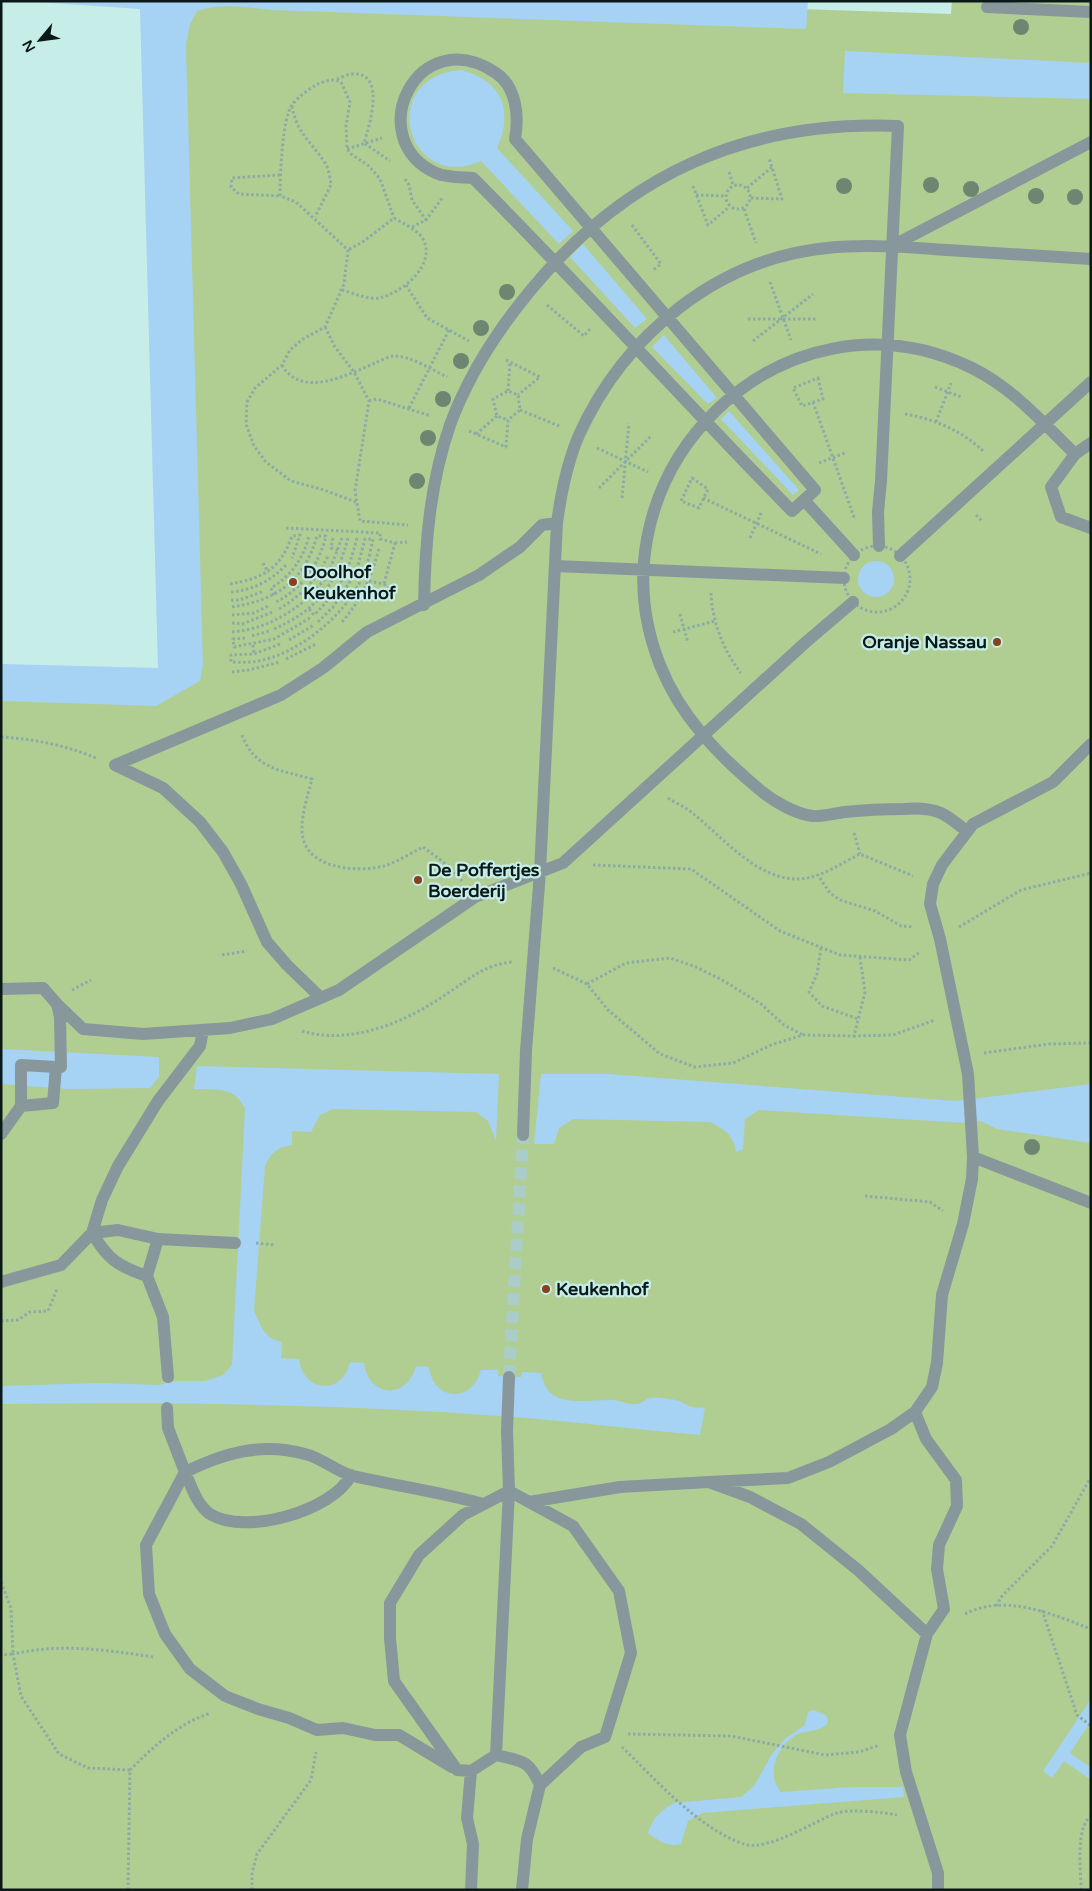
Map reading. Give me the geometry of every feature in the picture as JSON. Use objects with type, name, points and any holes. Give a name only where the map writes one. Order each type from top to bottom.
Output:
[{"type":"street","points":[[987,7],[1091,12]]},
{"type":"street","points":[[443,60],[463,60],[483,65],[499,75],[514,99],[518,119],[515,139],[815,490],[792,511],[474,178],[436,173],[409,152],[401,131],[402,102],[414,80],[443,60]]},
{"type":"street","points":[[424,605],[424,562],[437,468],[450,424],[486,350],[554,262],[589,227],[635,194],[684,166],[722,150],[763,138],[826,127],[857,124],[898,126],[878,512],[878,546]]},
{"type":"street","points":[[892,246],[1091,142]]},
{"type":"street","points":[[523,1134],[526,1051],[540,872],[557,523],[569,463],[579,434],[595,403],[614,373],[636,346],[667,317],[697,295],[729,277],[763,262],[824,248],[856,245],[1091,259]]},
{"type":"street","points":[[968,832],[942,813],[923,808],[813,816],[786,806],[762,792],[702,735],[685,714],[671,690],[651,637],[645,600],[644,569],[652,516],[665,481],[687,442],[704,421],[734,394],[768,372],[797,359],[844,347],[888,346],[929,352],[959,362],[992,379],[1011,392],[1075,454]]},
{"type":"street","points":[[900,556],[1091,382]]},
{"type":"street","points":[[1091,443],[1075,454],[1051,487],[1061,517],[1091,528]]},
{"type":"street","points":[[804,500],[859,552]]},
{"type":"street","points":[[115,765],[281,695],[323,668],[368,632],[424,605],[498,562],[520,547],[542,525],[557,523]]},
{"type":"street","points":[[555,566],[710,572],[845,573]]},
{"type":"street","points":[[1,989],[43,988],[84,1029],[143,1034],[230,1028],[272,1019],[339,990],[382,962],[422,931],[475,897],[563,863],[702,735],[853,602]]},
{"type":"street","points":[[529,1502],[620,1487],[788,1478],[829,1462],[891,1429],[915,1412],[932,1387],[937,1363],[942,1295],[963,1224],[972,1179],[968,1074],[940,939],[930,904],[933,884],[942,865],[973,824],[1053,782],[1091,744]]},
{"type":"street","points":[[115,765],[163,788],[200,822],[223,852],[241,884],[267,942],[287,965],[321,998]]},
{"type":"street","points":[[1,1134],[21,1106],[21,1066],[61,1068],[60,1017],[57,1004]]},
{"type":"street","points":[[1,1282],[61,1265],[92,1233],[102,1200],[118,1166],[158,1101],[200,1046],[203,1031]]},
{"type":"street","points":[[21,1106],[53,1103],[56,1067]]},
{"type":"street","points":[[972,1152],[1091,1202]]},
{"type":"street","points":[[92,1233],[118,1230],[158,1239],[235,1242]]},
{"type":"street","points":[[92,1233],[106,1256],[130,1270],[147,1276]]},
{"type":"street","points":[[158,1239],[147,1276],[163,1317],[168,1378]]},
{"type":"street","points":[[496,1755],[509,1491],[507,1431],[509,1377]]},
{"type":"street","points":[[167,1408],[168,1428],[184,1472],[198,1500],[210,1514],[233,1521],[270,1520],[298,1514],[332,1497],[345,1487],[351,1475]]},
{"type":"street","points":[[915,1412],[926,1438],[956,1480],[957,1506],[939,1545],[937,1569],[944,1609],[926,1634],[900,1735],[906,1772],[938,1873],[938,1890]]},
{"type":"street","points":[[483,1504],[447,1494],[351,1475],[306,1454],[265,1448],[218,1456],[184,1472],[146,1545],[149,1594],[165,1634],[181,1657],[190,1669],[225,1696],[317,1730],[343,1728],[375,1735],[399,1734],[457,1770],[471,1771],[496,1755],[524,1761],[533,1769],[540,1785]]},
{"type":"street","points":[[709,1482],[750,1498],[801,1524],[858,1570],[926,1634]]},
{"type":"street","points":[[509,1491],[573,1526],[619,1591],[631,1653],[609,1737],[581,1747],[540,1785],[527,1839],[522,1890]]},
{"type":"street","points":[[457,1770],[394,1681],[390,1638],[390,1603],[419,1555],[463,1514],[509,1491]]},
{"type":"street","points":[[471,1771],[467,1818],[473,1844],[471,1890]]},
{"type":"path","points":[[280,196],[280,175],[285,131],[292,106],[314,86],[325,81],[336,80],[341,82],[350,102],[346,126],[347,149],[351,154],[369,166],[380,179],[394,218],[412,227],[424,240],[427,253],[423,265],[406,285],[378,298],[342,290]]},
{"type":"path","points":[[292,106],[295,122],[306,140],[326,164],[332,185],[315,217]]},
{"type":"path","points":[[347,149],[401,131]]},
{"type":"path","points":[[751,198],[782,199],[763,138]]},
{"type":"path","points":[[684,166],[708,225],[729,207]]},
{"type":"path","points":[[747,188],[772,166]]},
{"type":"path","points":[[280,175],[232,178],[231,188],[239,194],[280,196],[296,202],[315,217],[330,235],[348,250]]},
{"type":"path","points":[[412,227],[426,220],[455,177]]},
{"type":"path","points":[[729,207],[726,196],[728,190],[734,185],[741,185],[747,188],[751,198]]},
{"type":"path","points":[[696,195],[726,196]]},
{"type":"path","points":[[744,209],[751,198]]},
{"type":"path","points":[[729,207],[736,210],[744,209]]},
{"type":"path","points":[[744,209],[797,359]]},
{"type":"path","points":[[356,502],[324,490],[291,481],[266,462],[254,446],[246,424],[247,402],[255,388],[282,365],[290,350],[303,339],[325,327],[342,290],[348,250],[394,218]]},
{"type":"path","points":[[753,341],[813,294]]},
{"type":"path","points":[[748,319],[783,318],[817,320]]},
{"type":"path","points":[[325,327],[335,347],[354,372],[370,401],[355,491],[360,521],[429,527]]},
{"type":"path","points":[[409,408],[449,330]]},
{"type":"path","points":[[282,365],[288,376],[306,383],[323,382],[393,356],[407,359],[493,399]]},
{"type":"path","points":[[508,391],[510,362]]},
{"type":"path","points":[[936,422],[959,362]]},
{"type":"path","points":[[818,378],[823,399],[813,402],[802,406],[793,388],[818,378]]},
{"type":"path","points":[[935,387],[961,397]]},
{"type":"path","points":[[813,402],[856,524]]},
{"type":"path","points":[[520,410],[579,434]]},
{"type":"path","points":[[884,414],[910,415],[936,422],[977,445],[998,466]]},
{"type":"path","points":[[476,434],[497,416]]},
{"type":"path","points":[[622,498],[629,423]]},
{"type":"path","points":[[599,488],[652,435]]},
{"type":"path","points":[[596,448],[665,481]]},
{"type":"path","points":[[817,465],[847,452]]},
{"type":"path","points":[[692,478],[708,489],[703,498],[698,508],[681,501],[692,478]]},
{"type":"path","points":[[703,498],[823,554]]},
{"type":"path","points":[[750,538],[764,507]]},
{"type":"path","points":[[286,528],[380,533],[380,539],[395,543],[384,584],[369,581]]},
{"type":"path","points":[[230,584],[268,572],[278,565],[286,552],[292,536],[300,535],[292,558]]},
{"type":"path","points":[[274,595],[271,588],[286,578],[298,564],[309,536]]},
{"type":"path","points":[[232,607],[246,605],[274,595],[291,583],[312,555],[317,536],[326,536],[313,568],[296,589],[276,602]]},
{"type":"path","points":[[333,538],[331,548],[338,550]]},
{"type":"path","points":[[322,596],[316,589],[327,577],[342,538]]},
{"type":"path","points":[[274,629],[298,617],[322,596],[340,569],[348,538]]},
{"type":"path","points":[[309,609],[314,616],[340,586],[349,568],[357,538]]},
{"type":"path","points":[[280,644],[254,654],[232,655],[231,662],[259,661],[301,642],[326,625],[349,601],[362,579],[373,539],[364,539],[357,569]]},
{"type":"path","points":[[845,573],[859,552],[862,540]]},
{"type":"path","points":[[838,563],[845,573],[846,591],[853,602],[870,612],[880,613],[900,603],[910,584],[910,573],[900,556],[889,548],[878,546],[859,552]]},
{"type":"path","points":[[337,627],[358,602],[369,581],[379,548]]},
{"type":"path","points":[[279,609],[295,600],[309,587],[321,571],[328,556]]},
{"type":"path","points":[[368,558],[376,560]]},
{"type":"path","points":[[263,564],[268,572]]},
{"type":"path","points":[[232,592],[258,586],[277,574],[287,564]]},
{"type":"path","points":[[313,568],[321,571]]},
{"type":"path","points":[[710,572],[711,597],[715,621],[733,664],[754,689]]},
{"type":"path","points":[[277,574],[282,581]]},
{"type":"path","points":[[289,640],[318,622],[346,590],[355,574]]},
{"type":"path","points":[[286,578],[291,583]]},
{"type":"path","points":[[238,582],[238,591]]},
{"type":"path","points":[[340,586],[346,590]]},
{"type":"path","points":[[231,600],[252,596],[264,591]]},
{"type":"path","points":[[232,632],[250,630],[261,626],[293,611],[312,595]]},
{"type":"path","points":[[252,596],[252,603]]},
{"type":"path","points":[[295,600],[299,606]]},
{"type":"path","points":[[246,605],[248,614]]},
{"type":"path","points":[[232,616],[248,614],[270,605]]},
{"type":"path","points":[[293,611],[298,617]]},
{"type":"path","points":[[232,623],[249,621],[273,612]]},
{"type":"path","points":[[239,614],[239,623]]},
{"type":"path","points":[[680,614],[688,644]]},
{"type":"path","points":[[336,616],[343,622]]},
{"type":"path","points":[[245,638],[233,639],[234,647],[253,645],[274,639],[310,618]]},
{"type":"path","points":[[249,621],[250,630]]},
{"type":"path","points":[[651,637],[715,621]]},
{"type":"path","points":[[318,622],[326,625]]},
{"type":"path","points":[[289,623],[292,629]]},
{"type":"path","points":[[261,626],[263,634]]},
{"type":"path","points":[[306,630],[310,637]]},
{"type":"path","points":[[252,636],[269,631]]},
{"type":"path","points":[[301,642],[305,650]]},
{"type":"path","points":[[286,658],[319,642]]},
{"type":"path","points":[[253,645],[254,654]]},
{"type":"path","points":[[249,670],[250,662]]},
{"type":"path","points":[[232,672],[249,670],[280,662]]},
{"type":"path","points":[[233,715],[247,748],[257,760],[268,766],[312,779],[302,830],[305,847],[313,856],[330,866],[352,868],[385,866],[422,847],[450,867],[475,897]]},
{"type":"path","points":[[1,737],[29,739],[75,749],[115,765]]},
{"type":"path","points":[[649,784],[689,810],[748,862],[772,874],[799,879],[817,874],[860,854],[933,884]]},
{"type":"path","points":[[563,863],[691,868],[780,931],[840,955],[909,960],[986,909],[1021,890],[1091,872]]},
{"type":"path","points":[[817,874],[830,893],[840,900],[875,911],[901,926],[918,928],[936,925]]},
{"type":"path","points":[[821,948],[817,974],[809,992],[822,1006],[858,1019]]},
{"type":"path","points":[[854,1036],[864,992],[860,957]]},
{"type":"path","points":[[587,984],[626,963],[670,958],[696,966],[724,981],[762,1004],[784,1025],[803,1035]]},
{"type":"path","points":[[272,1019],[281,1024],[307,1032],[342,1035],[364,1031],[396,1023],[448,993],[469,977],[496,964],[512,962],[534,964],[559,969],[587,984],[608,1010],[660,1054],[694,1067],[733,1063],[771,1045],[803,1035],[893,1035],[930,1023],[955,1009]]},
{"type":"path","points":[[964,1055],[1049,1044],[1091,1043]]},
{"type":"path","points":[[865,1196],[930,1202],[963,1224]]},
{"type":"path","points":[[261,1244],[276,1244]]},
{"type":"path","points":[[1,1321],[18,1320],[30,1312],[48,1311],[58,1288],[61,1265]]},
{"type":"path","points":[[996,1607],[1002,1596],[1052,1546],[1091,1477]]},
{"type":"path","points":[[1,1582],[11,1608],[14,1654],[21,1696],[59,1754],[88,1768],[130,1770]]},
{"type":"path","points":[[964,1614],[996,1607],[1042,1610],[1091,1629]]},
{"type":"path","points":[[1042,1610],[1077,1715],[1091,1726]]},
{"type":"path","points":[[1,1655],[14,1654],[42,1647],[72,1647],[168,1660],[181,1657]]},
{"type":"path","points":[[128,1890],[130,1770],[158,1743],[193,1719],[228,1707],[235,1700]]},
{"type":"path","points":[[252,1890],[252,1873],[257,1854],[311,1780],[317,1749],[317,1730]]},
{"type":"path","points":[[609,1737],[633,1733],[731,1736],[825,1755],[859,1752],[879,1746],[900,1735]]},
{"type":"path","points":[[609,1737],[710,1826],[746,1845],[777,1841],[838,1813],[886,1813],[922,1821]]},
{"type":"path","points":[[1080,1890],[1081,1831],[1085,1820],[1091,1816]]},
{"type":"green space","name":"Keukenhof","points":[[169,1],[562,1],[951,14],[952,1],[1091,1],[1091,1890],[1,1890],[1,685],[174,688]]},
{"type":"water","points":[[23,1],[808,1],[806,29],[273,10],[234,6],[206,8],[197,11],[190,24],[186,45],[203,665],[200,681],[156,706],[1,701],[1,664],[158,668],[140,9]]},
{"type":"water","points":[[845,51],[1091,63],[1091,99],[843,93]]},
{"type":"water","points":[[461,70],[486,81],[495,89],[501,99],[504,121],[497,148],[573,231],[559,244],[481,161],[455,167],[435,162],[419,149],[411,130],[410,111],[417,92],[434,77]]},
{"type":"water","points":[[583,244],[647,319],[635,328],[570,257]]},
{"type":"water","points":[[664,335],[717,398],[708,404],[652,347]]},
{"type":"water","points":[[729,411],[799,490],[793,495],[721,419]]},
{"type":"water","points":[[876,561],[888,567],[894,579],[888,591],[876,597],[864,591],[858,579],[864,567]]},
{"type":"water","points":[[1,1049],[159,1057],[159,1077],[150,1088],[68,1089],[1,1084]]},
{"type":"water","points":[[197,1066],[499,1074],[496,1141],[488,1121],[476,1112],[333,1109],[320,1115],[311,1132],[292,1131],[292,1145],[279,1149],[269,1158],[265,1166],[254,1311],[267,1335],[282,1342],[281,1358],[299,1359],[302,1370],[308,1379],[315,1384],[323,1386],[332,1385],[340,1381],[346,1373],[350,1362],[364,1363],[367,1375],[373,1383],[380,1388],[388,1390],[397,1389],[405,1385],[416,1366],[429,1367],[432,1378],[438,1387],[445,1392],[453,1394],[462,1393],[470,1389],[481,1370],[498,1370],[498,1376],[521,1377],[522,1372],[541,1373],[545,1385],[551,1393],[559,1398],[580,1401],[614,1400],[633,1404],[650,1398],[657,1398],[674,1400],[699,1408],[705,1407],[700,1435],[461,1413],[330,1407],[132,1403],[1,1404],[1,1386],[100,1383],[159,1385],[176,1381],[205,1381],[223,1375],[232,1365],[245,1109],[236,1096],[230,1093],[217,1090],[194,1089]]},
{"type":"water","points":[[541,1074],[608,1074],[956,1101],[1091,1084],[1091,1143],[997,1129],[981,1121],[964,1123],[759,1110],[745,1119],[743,1149],[736,1152],[733,1141],[728,1133],[710,1122],[573,1119],[559,1128],[554,1144],[534,1144]]},
{"type":"water","points":[[1091,1699],[1091,1721],[1070,1753],[1091,1768],[1091,1780],[1064,1761],[1052,1778],[1043,1771]]},
{"type":"water","points":[[814,1710],[827,1716],[828,1723],[821,1728],[796,1735],[783,1746],[775,1761],[774,1769],[776,1785],[781,1792],[851,1787],[903,1787],[904,1797],[702,1813],[688,1821],[681,1844],[677,1845],[663,1843],[648,1833],[658,1815],[674,1803],[741,1797],[754,1786],[772,1754],[785,1739],[805,1725],[808,1712]]},
{"type":"tunnel","points":[[509,1377],[523,1135]]},
{"type":"place","name":"Doolhof Keukenhof","points":[[293,582]]},
{"type":"place","name":"Oranje Nassau","points":[[997,642]]},
{"type":"place","name":"De Poffertjes Boerderij","points":[[418,880]]},
{"type":"place","name":"Keukenhof","points":[[546,1289]]}]
